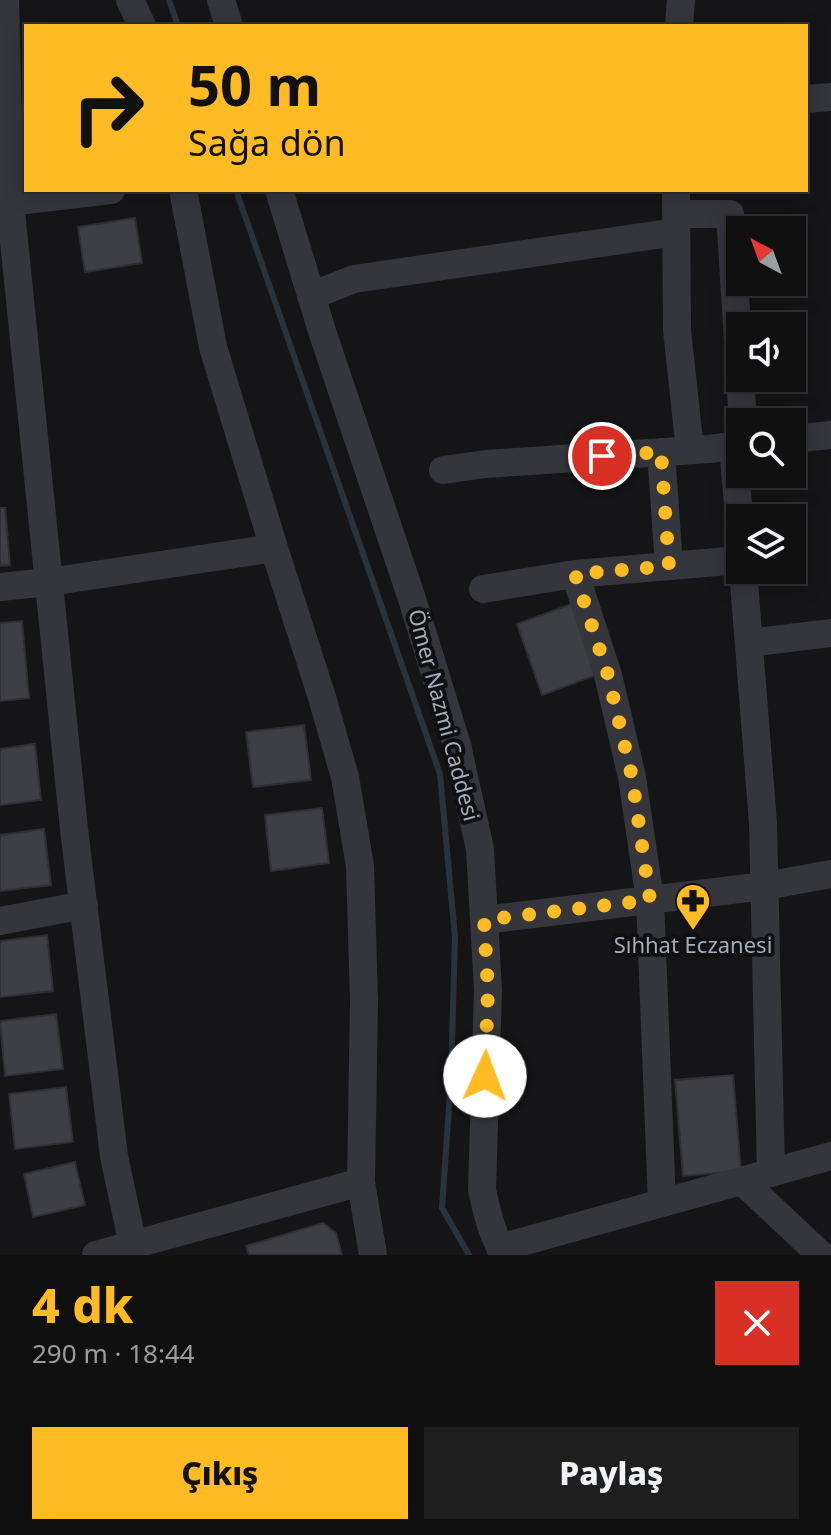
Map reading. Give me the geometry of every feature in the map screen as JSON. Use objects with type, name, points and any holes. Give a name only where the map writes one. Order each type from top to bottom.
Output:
[{"type":"street","points":[[130,0],[141,24]]},
{"type":"street","points":[[221,0],[228,24]]},
{"type":"street","points":[[679,24],[681,0]]},
{"type":"street","points":[[10,4],[5,202],[74,829],[114,1156],[134,1250]]},
{"type":"street","points":[[808,99],[831,97]]},
{"type":"street","points":[[5,202],[93,192]]},
{"type":"street","points":[[183,192],[213,347],[345,777],[360,866],[364,1000],[361,1182],[373,1255]]},
{"type":"street","name":"Ömer Nazmi Caddesi","points":[[280,192],[457,745],[480,849],[488,990],[482,1190],[487,1216],[502,1251]]},
{"type":"street","points":[[676,212],[677,330],[690,450]]},
{"type":"street","points":[[311,296],[354,279],[676,212],[730,214],[738,408]]},
{"type":"street","points":[[806,438],[831,435]]},
{"type":"street","points":[[443,470],[486,464],[690,450],[726,441]]},
{"type":"street","points":[[661,452],[669,566]]},
{"type":"street","points":[[0,587],[274,548]]},
{"type":"street","points":[[483,589],[575,574],[726,561]]},
{"type":"street","points":[[575,574],[608,675],[632,777],[650,900],[662,1203]]},
{"type":"street","points":[[744,584],[763,823],[771,1173]]},
{"type":"street","points":[[749,643],[831,633]]},
{"type":"street","points":[[484,920],[765,886],[831,874]]},
{"type":"street","points":[[0,921],[84,905]]},
{"type":"street","points":[[502,1251],[831,1156]]},
{"type":"street","points":[[742,1181],[821,1255]]},
{"type":"street","points":[[96,1255],[134,1250],[361,1182]]},
{"type":"building","points":[[135,218],[142,263],[85,272],[78,227]]},
{"type":"building","points":[[0,508],[5,508],[10,565],[0,566]]},
{"type":"building","points":[[574,603],[599,674],[542,695],[517,624]]},
{"type":"building","points":[[22,621],[29,698],[0,701],[0,623]]},
{"type":"building","points":[[304,725],[311,780],[253,787],[246,732]]},
{"type":"building","points":[[35,744],[41,800],[0,805],[0,749]]},
{"type":"building","points":[[322,808],[329,863],[271,871],[265,815]]},
{"type":"building","points":[[44,829],[51,885],[0,891],[0,835]]},
{"type":"building","points":[[47,935],[53,991],[0,997],[0,941]]},
{"type":"building","points":[[56,1014],[63,1069],[5,1076],[0,1021]]},
{"type":"building","points":[[733,1075],[741,1171],[683,1176],[675,1080]]},
{"type":"building","points":[[66,1087],[73,1142],[15,1149],[9,1094]]},
{"type":"building","points":[[75,1162],[85,1205],[33,1217],[24,1174]]},
{"type":"building","points":[[323,1223],[336,1233],[342,1255],[249,1255],[246,1246]]},
{"type":"waterway","points":[[169,0],[177,24]]},
{"type":"waterway","points":[[237,192],[440,774],[455,937],[451,1078],[442,1208],[469,1255]]},
{"type":"place","name":"Sıhhat Eczanesi","points":[[693,932]]},
{"type":"route","points":[[485,1076],[488,990],[484,920],[650,900],[632,777],[608,675],[575,574],[669,566],[661,452],[602,456]]}]
